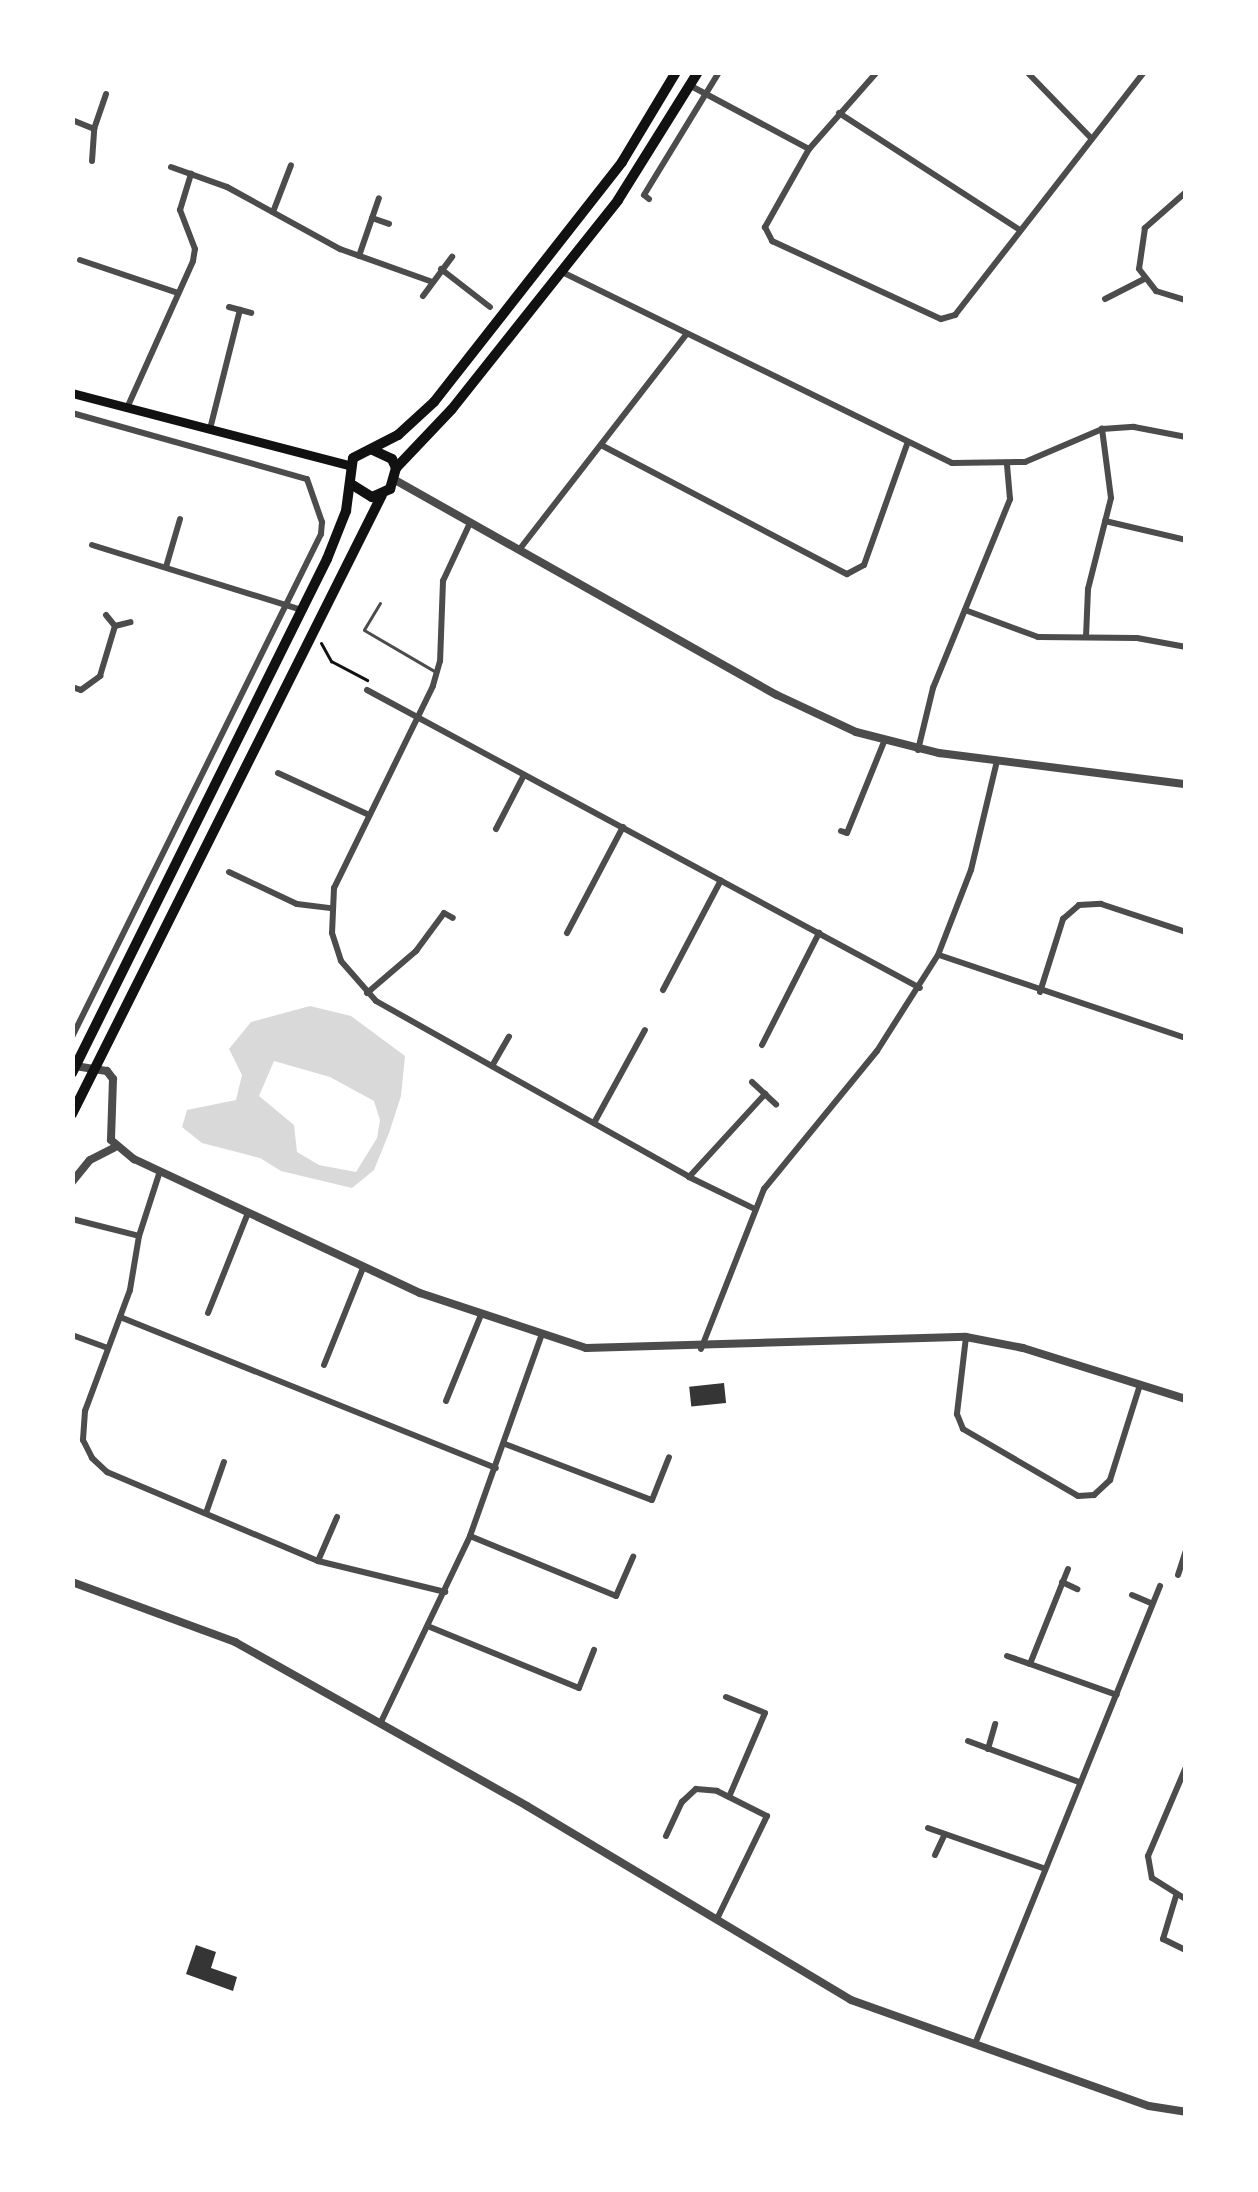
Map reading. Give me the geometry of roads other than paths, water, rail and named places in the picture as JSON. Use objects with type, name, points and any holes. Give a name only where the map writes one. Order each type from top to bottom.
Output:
[{"type":"highway","points":[[74,1069],[341,529],[351,484],[349,465],[409,427],[434,402],[612,176],[676,72]]},
{"type":"highway","points":[[72,1114],[382,494],[627,187],[698,72]]},
{"type":"highway","points":[[368,449],[382,451],[395,474]]},
{"type":"highway","points":[[351,484],[364,495],[382,494]]},
{"type":"main road","points":[[72,393],[349,465]]},
{"type":"street","points":[[649,200],[644,195],[719,72]]},
{"type":"street","points":[[877,72],[809,149],[765,226],[772,241],[940,319],[955,315],[1144,72]]},
{"type":"street","points":[[1027,72],[1092,140]]},
{"type":"street","points":[[690,85],[809,149]]},
{"type":"street","points":[[92,161],[94,129],[106,94]]},
{"type":"street","points":[[839,113],[1020,230]]},
{"type":"street","points":[[72,120],[94,129]]},
{"type":"street","points":[[273,212],[290,165]]},
{"type":"street","points":[[171,167],[359,256],[430,281]]},
{"type":"street","points":[[127,408],[195,249],[180,210],[191,174]]},
{"type":"street","points":[[1186,192],[1145,228],[1139,251],[1144,279],[1156,291],[1186,300]]},
{"type":"street","points":[[359,256],[379,198]]},
{"type":"street","points":[[372,218],[388,224]]},
{"type":"street","points":[[423,296],[452,257]]},
{"type":"street","points":[[112,271],[116,258]]},
{"type":"street","points":[[80,260],[178,292]]},
{"type":"street","points":[[441,269],[490,307]]},
{"type":"street","points":[[560,271],[952,463],[1007,465],[1102,429],[1135,428],[1186,437]]},
{"type":"street","points":[[1105,299],[1144,279]]},
{"type":"street","points":[[229,307],[251,313]]},
{"type":"street","points":[[210,429],[240,310]]},
{"type":"street","points":[[519,550],[686,335]]},
{"type":"street","points":[[72,413],[292,473],[312,486],[322,534],[72,1036]]},
{"type":"street","points":[[1086,637],[1088,589],[1112,484],[1102,429]]},
{"type":"street","points":[[601,445],[847,574],[864,565],[907,444]]},
{"type":"street","points":[[918,749],[933,688],[1010,499],[1007,465]]},
{"type":"street","points":[[395,474],[470,523],[788,701],[884,742],[1186,784]]},
{"type":"street","points":[[166,567],[180,519]]},
{"type":"street","points":[[1106,521],[1186,540]]},
{"type":"street","points":[[470,523],[443,581],[438,673],[340,871],[331,908],[341,961],[367,993],[689,1178],[755,1209]]},
{"type":"street","points":[[92,545],[302,610]]},
{"type":"street","points":[[964,610],[1023,634],[1137,638],[1186,647]]},
{"type":"street","points":[[106,615],[115,626]]},
{"type":"street","points":[[115,626],[131,622]]},
{"type":"street","points":[[72,687],[93,685],[100,676],[115,626]]},
{"type":"street","points":[[367,690],[920,988]]},
{"type":"street","points":[[841,831],[847,833],[884,742]]},
{"type":"street","points":[[701,1349],[764,1189],[853,1082],[938,955],[971,870],[997,761]]},
{"type":"street","points":[[278,773],[368,815]]},
{"type":"street","points":[[496,829],[524,775]]},
{"type":"street","points":[[567,933],[623,827]]},
{"type":"street","points":[[229,872],[297,904],[331,908]]},
{"type":"street","points":[[663,990],[721,880]]},
{"type":"street","points":[[1040,992],[1063,919],[1079,905],[1101,904],[1186,932]]},
{"type":"street","points":[[367,993],[416,951],[440,911],[453,918]]},
{"type":"street","points":[[762,1045],[820,933]]},
{"type":"street","points":[[938,955],[1186,1038]]},
{"type":"street","points":[[80,1022],[94,1029]]},
{"type":"street","points":[[594,1124],[645,1030]]},
{"type":"street","points":[[492,1066],[509,1036]]},
{"type":"street","points":[[74,1069],[107,1072],[117,1090],[109,1130],[114,1148],[363,1268],[482,1315],[586,1348],[701,1349],[966,1337],[1023,1348],[1186,1399]]},
{"type":"street","points":[[752,1082],[776,1104]]},
{"type":"street","points":[[689,1178],[765,1094]]},
{"type":"street","points":[[72,1182],[90,1160],[114,1148]]},
{"type":"street","points":[[160,1172],[139,1236],[121,1317],[85,1411],[83,1440],[106,1472],[318,1561],[446,1592]]},
{"type":"street","points":[[208,1313],[248,1214]]},
{"type":"street","points":[[72,1219],[139,1236]]},
{"type":"street","points":[[324,1365],[363,1268]]},
{"type":"street","points":[[446,1401],[482,1315]]},
{"type":"street","points":[[121,1317],[496,1468]]},
{"type":"street","points":[[381,1722],[470,1536],[542,1334]]},
{"type":"street","points":[[72,1335],[108,1348]]},
{"type":"street","points":[[966,1337],[957,1414],[963,1429],[1071,1494],[1094,1495],[1106,1486],[1140,1385]]},
{"type":"street","points":[[72,1442],[83,1440]]},
{"type":"street","points":[[505,1444],[652,1500],[669,1456]]},
{"type":"street","points":[[206,1514],[224,1462]]},
{"type":"street","points":[[318,1561],[338,1517]]},
{"type":"street","points":[[470,1536],[616,1597],[632,1557]]},
{"type":"street","points":[[1178,1575],[1186,1550]]},
{"type":"street","points":[[1030,1664],[1068,1569]]},
{"type":"street","points":[[72,1582],[218,1634],[381,1722],[851,2000],[1149,2106],[1186,2112]]},
{"type":"street","points":[[1062,1582],[1077,1588]]},
{"type":"street","points":[[975,2044],[1160,1586]]},
{"type":"street","points":[[1132,1595],[1151,1603]]},
{"type":"street","points":[[430,1627],[579,1688],[594,1650]]},
{"type":"street","points":[[1007,1656],[1117,1695]]},
{"type":"street","points":[[726,1697],[765,1713],[729,1797]]},
{"type":"street","points":[[988,1749],[995,1724]]},
{"type":"street","points":[[968,1742],[1079,1782]]},
{"type":"street","points":[[1186,1767],[1148,1856],[1152,1878],[1186,1899]]},
{"type":"street","points":[[666,1836],[686,1797],[696,1789],[729,1797],[767,1816],[716,1922]]},
{"type":"street","points":[[928,1828],[1043,1868]]},
{"type":"street","points":[[935,1855],[945,1834]]},
{"type":"street","points":[[1176,1896],[1163,1939],[1186,1950]]},
{"type":"lane","points":[[380,603],[364,630],[438,673]]}]
